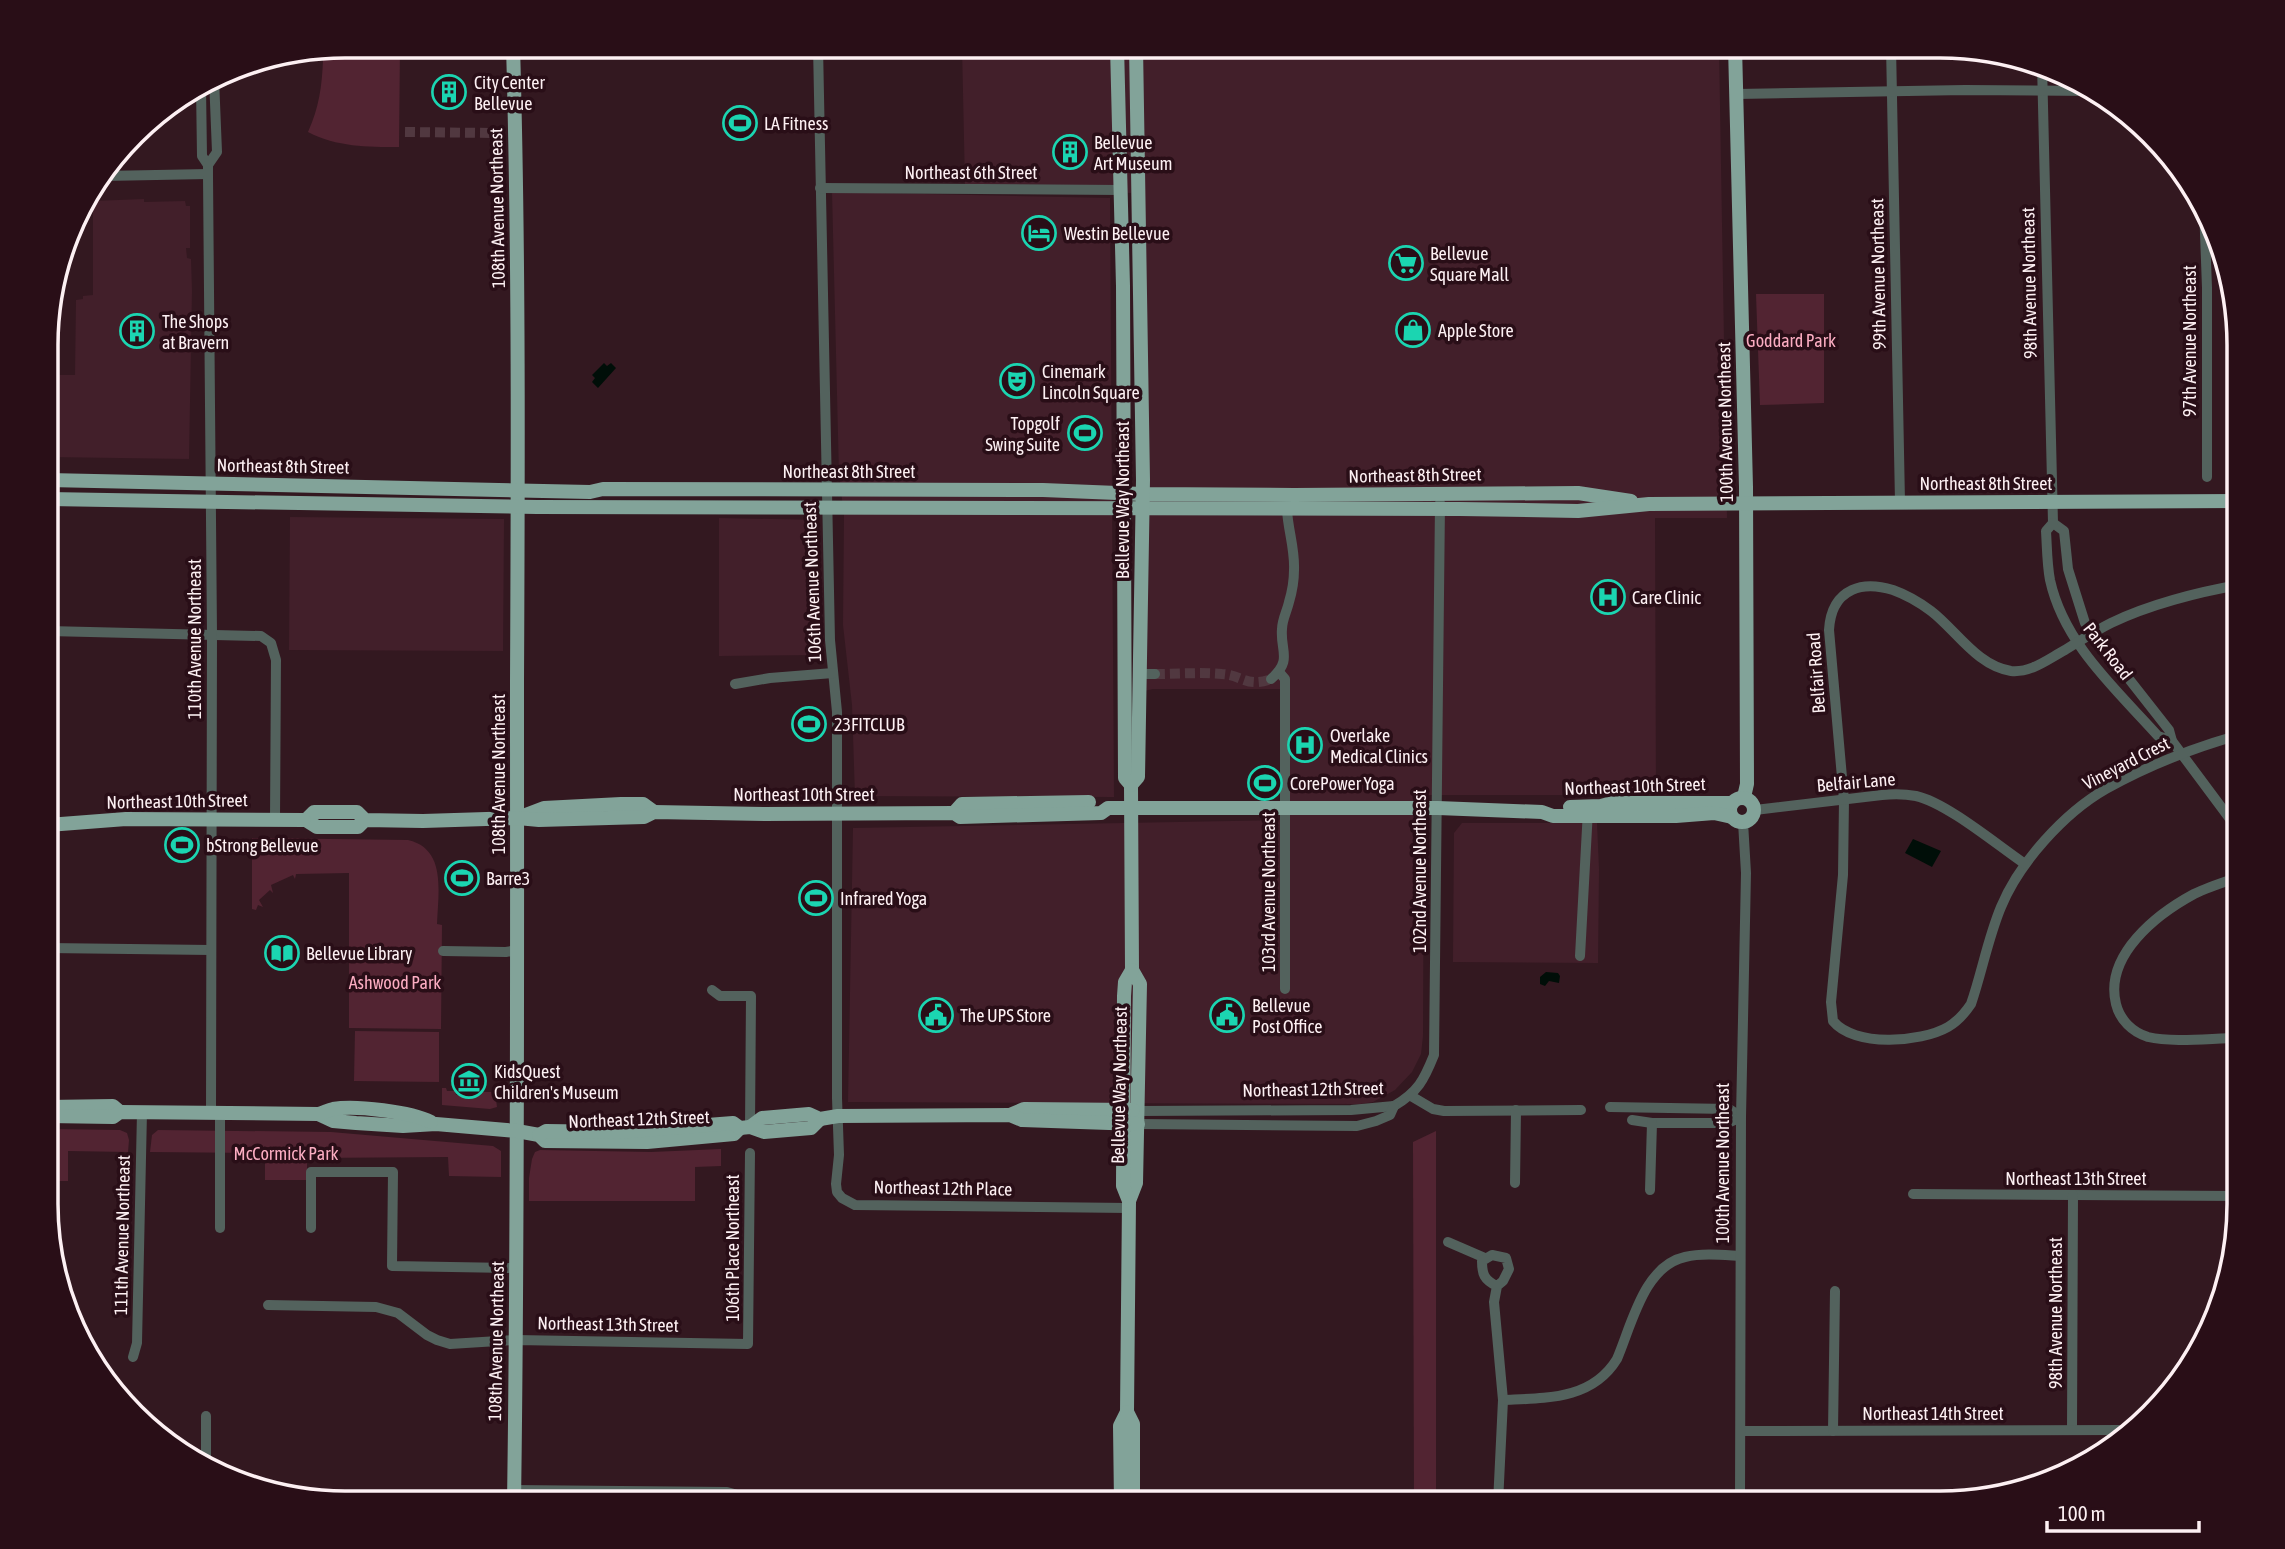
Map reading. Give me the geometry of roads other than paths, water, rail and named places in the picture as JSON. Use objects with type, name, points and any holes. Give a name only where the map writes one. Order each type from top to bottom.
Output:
[{"type":"main road","name":"108th Avenue Northeast","points":[[513,58],[517,177],[518,489],[514,1491]]},
{"type":"main road","name":"Bellevue Way Northeast","points":[[1117,58],[1122,190],[1125,778],[1131,785],[1132,970],[1125,982],[1131,1117],[1123,1186],[1129,1204],[1127,1412],[1120,1426],[1121,1491]]},
{"type":"main road","name":"Bellevue Way Northeast","points":[[1131,785],[1138,777],[1147,674],[1136,58]]},
{"type":"main road","name":"100th Avenue Northeast","points":[[1736,58],[1746,503],[1747,784],[1737,810]]},
{"type":"main road","points":[[1122,277],[1130,280],[1134,317],[1140,330]]},
{"type":"main road","name":"Northeast 8th Street","points":[[58,480],[590,492],[603,489],[1043,490],[1142,494],[1578,493],[1649,503]]},
{"type":"main road","points":[[1483,509],[1492,504],[1551,503],[1559,493]]},
{"type":"main road","name":"Northeast 8th Street","points":[[58,499],[827,509],[1492,511],[1578,511],[1649,503],[2227,501]]},
{"type":"main road","points":[[1737,810],[1750,800],[1755,810]]},
{"type":"main road","name":"Northeast 10th Street","points":[[954,813],[962,804],[1089,802]]},
{"type":"main road","name":"Northeast 10th Street","points":[[58,824],[126,819],[211,818],[305,820],[317,827],[358,827],[365,820],[539,820],[644,817],[654,812],[954,813],[960,817],[1101,813],[1108,808],[1438,808],[1542,812],[1553,816],[1588,812],[1676,816],[1737,810]]},
{"type":"main road","name":"Northeast 12th Street","points":[[58,1107],[113,1106],[120,1112]]},
{"type":"main road","name":"Northeast 12th Street","points":[[58,1116],[113,1117],[120,1112],[318,1114],[333,1109],[355,1109],[401,1113],[422,1117],[436,1124],[517,1131],[539,1135],[545,1141],[647,1142],[734,1134],[745,1127],[764,1132],[811,1128],[820,1119],[838,1116],[1010,1115],[1022,1120],[1131,1117]]},
{"type":"main road","name":"Bellevue Way Northeast","points":[[1127,1412],[1133,1424],[1133,1491]]},
{"type":"street","name":"106th Avenue Northeast","points":[[818,58],[830,640],[837,712],[838,1116]]},
{"type":"street","name":"99th Avenue Northeast","points":[[1891,58],[1900,502]]},
{"type":"street","name":"98th Avenue Northeast","points":[[2042,77],[2052,502]]},
{"type":"street","name":"110th Avenue Northeast","points":[[208,171],[217,152],[214,89]]},
{"type":"street","points":[[1737,94],[2075,91]]},
{"type":"street","name":"110th Avenue Northeast","points":[[201,96],[202,156],[208,171],[212,634],[211,950],[220,1228]]},
{"type":"street","points":[[113,176],[208,171]]},
{"type":"street","name":"Northeast 6th Street","points":[[820,188],[1122,190]]},
{"type":"street","name":"97th Avenue Northeast","points":[[2205,235],[2207,477]]},
{"type":"street","name":"102nd Avenue Northeast","points":[[1394,1106],[1411,1096],[1427,1073],[1434,1055],[1440,494]]},
{"type":"street","name":"Park Road","points":[[2052,502],[2053,523],[2046,531],[2050,580],[2068,627],[2087,658],[2158,736],[2172,741]]},
{"type":"street","name":"103rd Avenue Northeast","points":[[1285,989],[1285,679],[1275,675],[1285,656],[1282,625],[1290,601],[1294,573],[1287,510]]},
{"type":"street","name":"Park Road","points":[[2053,523],[2064,531],[2068,569],[2085,623],[2169,730],[2172,741],[2227,814]]},
{"type":"street","name":"Belfair Road","points":[[1948,1027],[1920,1036],[1894,1040],[1847,1034],[1833,1021],[1831,1002],[1843,875],[1844,800],[1829,630],[1832,609],[1846,593],[1857,588],[1884,587],[1903,594],[1931,611],[1983,659],[2003,669],[2014,671],[2034,667],[2113,622],[2191,595],[2227,588]]},
{"type":"street","points":[[58,631],[261,636],[271,643],[276,660],[275,819]]},
{"type":"street","points":[[735,684],[833,673]]},
{"type":"street","name":"Vineyard Crest","points":[[1948,1027],[1964,1014],[1970,1004],[2001,905],[2025,864],[2048,837],[2079,808],[2105,790],[2183,753],[2227,739]]},
{"type":"street","name":"Belfair Lane","points":[[1755,810],[1892,794],[1917,796],[1937,804],[2025,864]]},
{"type":"street","name":"Northeast 10th Street","points":[[1089,802],[1102,802],[1108,808]]},
{"type":"street","name":"100th Avenue Northeast","points":[[1737,810],[1746,873],[1741,1117],[1740,1491]]},
{"type":"street","points":[[1580,956],[1588,812]]},
{"type":"street","points":[[2227,881],[2196,893],[2177,904],[2146,929],[2126,954],[2118,970],[2115,986],[2116,1002],[2127,1025],[2148,1037],[2227,1038]]},
{"type":"street","points":[[58,948],[211,950]]},
{"type":"street","points":[[443,951],[517,950]]},
{"type":"street","points":[[712,990],[720,996],[751,996],[745,1127]]},
{"type":"street","points":[[1411,1096],[1433,1109],[1444,1111],[1581,1110]]},
{"type":"street","name":"Northeast 12th Street","points":[[1394,1106],[1390,1115],[1357,1126],[1258,1125],[1131,1117],[1351,1110],[1394,1106]]},
{"type":"street","points":[[1610,1107],[1729,1109],[1741,1117]]},
{"type":"street","points":[[1258,1125],[1271,1119],[1307,1116],[1316,1110]]},
{"type":"street","points":[[1515,1183],[1516,1111]]},
{"type":"street","name":"111th Avenue Northeast","points":[[133,1357],[137,1343],[142,1112]]},
{"type":"street","name":"Northeast 12th Place","points":[[838,1116],[839,1155],[836,1184],[837,1192],[848,1203],[1129,1204]]},
{"type":"street","points":[[1632,1120],[1653,1123],[1728,1123],[1741,1117]]},
{"type":"street","points":[[1650,1190],[1653,1123]]},
{"type":"street","name":"106th Place Northeast","points":[[748,1344],[750,1153]]},
{"type":"street","points":[[311,1228],[311,1172],[393,1172],[392,1266],[516,1268]]},
{"type":"street","name":"Northeast 13th Street","points":[[1913,1194],[2227,1196]]},
{"type":"street","name":"98th Avenue Northeast","points":[[2072,1430],[2073,1195]]},
{"type":"street","points":[[1448,1242],[1485,1258]]},
{"type":"street","points":[[1503,1400],[1566,1394],[1599,1381],[1617,1359],[1648,1285],[1659,1269],[1669,1262],[1699,1254],[1740,1256]]},
{"type":"street","points":[[1497,1286],[1484,1278],[1482,1272],[1482,1261],[1492,1255],[1506,1258],[1509,1269],[1497,1286],[1494,1302],[1503,1400],[1499,1491]]},
{"type":"street","points":[[1833,1431],[1835,1291]]},
{"type":"street","name":"Northeast 13th Street","points":[[268,1305],[387,1309],[398,1313],[437,1340],[450,1344],[516,1340],[748,1344]]},
{"type":"street","points":[[206,1416],[206,1456]]},
{"type":"street","name":"Northeast 14th Street","points":[[1741,1431],[2118,1430]]},
{"type":"tunnel","points":[[405,132],[493,133]]},
{"type":"tunnel","points":[[1155,674],[1222,674],[1250,682],[1271,679]]},
{"type":"place","name":"City Center Bellevue","points":[[449,92]]},
{"type":"place","name":"LA Fitness","points":[[740,123]]},
{"type":"place","name":"Bellevue Art Museum","points":[[1070,152]]},
{"type":"place","name":"Westin Bellevue","points":[[1039,233]]},
{"type":"place","name":"Bellevue Square Mall","points":[[1406,263]]},
{"type":"place","name":"Apple Store","points":[[1413,330]]},
{"type":"place","name":"The Shops at Bravern","points":[[137,331]]},
{"type":"place","name":"Cinemark Lincoln Square","points":[[1017,381]]},
{"type":"place","name":"Topgolf Swing Suite","points":[[1085,433]]},
{"type":"place","name":"Care Clinic","points":[[1608,597]]},
{"type":"place","name":"23FITCLUB","points":[[809,724]]},
{"type":"place","name":"Overlake Medical Clinics","points":[[1305,745]]},
{"type":"place","name":"CorePower Yoga","points":[[1265,783]]},
{"type":"place","name":"bStrong Bellevue","points":[[182,845]]},
{"type":"place","name":"Barre3","points":[[462,878]]},
{"type":"place","name":"Infrared Yoga","points":[[816,898]]},
{"type":"place","name":"Bellevue Library","points":[[282,953]]},
{"type":"place","name":"The UPS Store","points":[[936,1015]]},
{"type":"place","name":"Bellevue Post Office","points":[[1227,1015]]},
{"type":"place","name":"KidsQuest Children's Museum","points":[[469,1081]]},
{"type":"park label","name":"Goddard Park","points":[[1791,340]]},
{"type":"park label","name":"Ashwood Park","points":[[395,982]]},
{"type":"park label","name":"McCormick Park","points":[[286,1153]]}]
